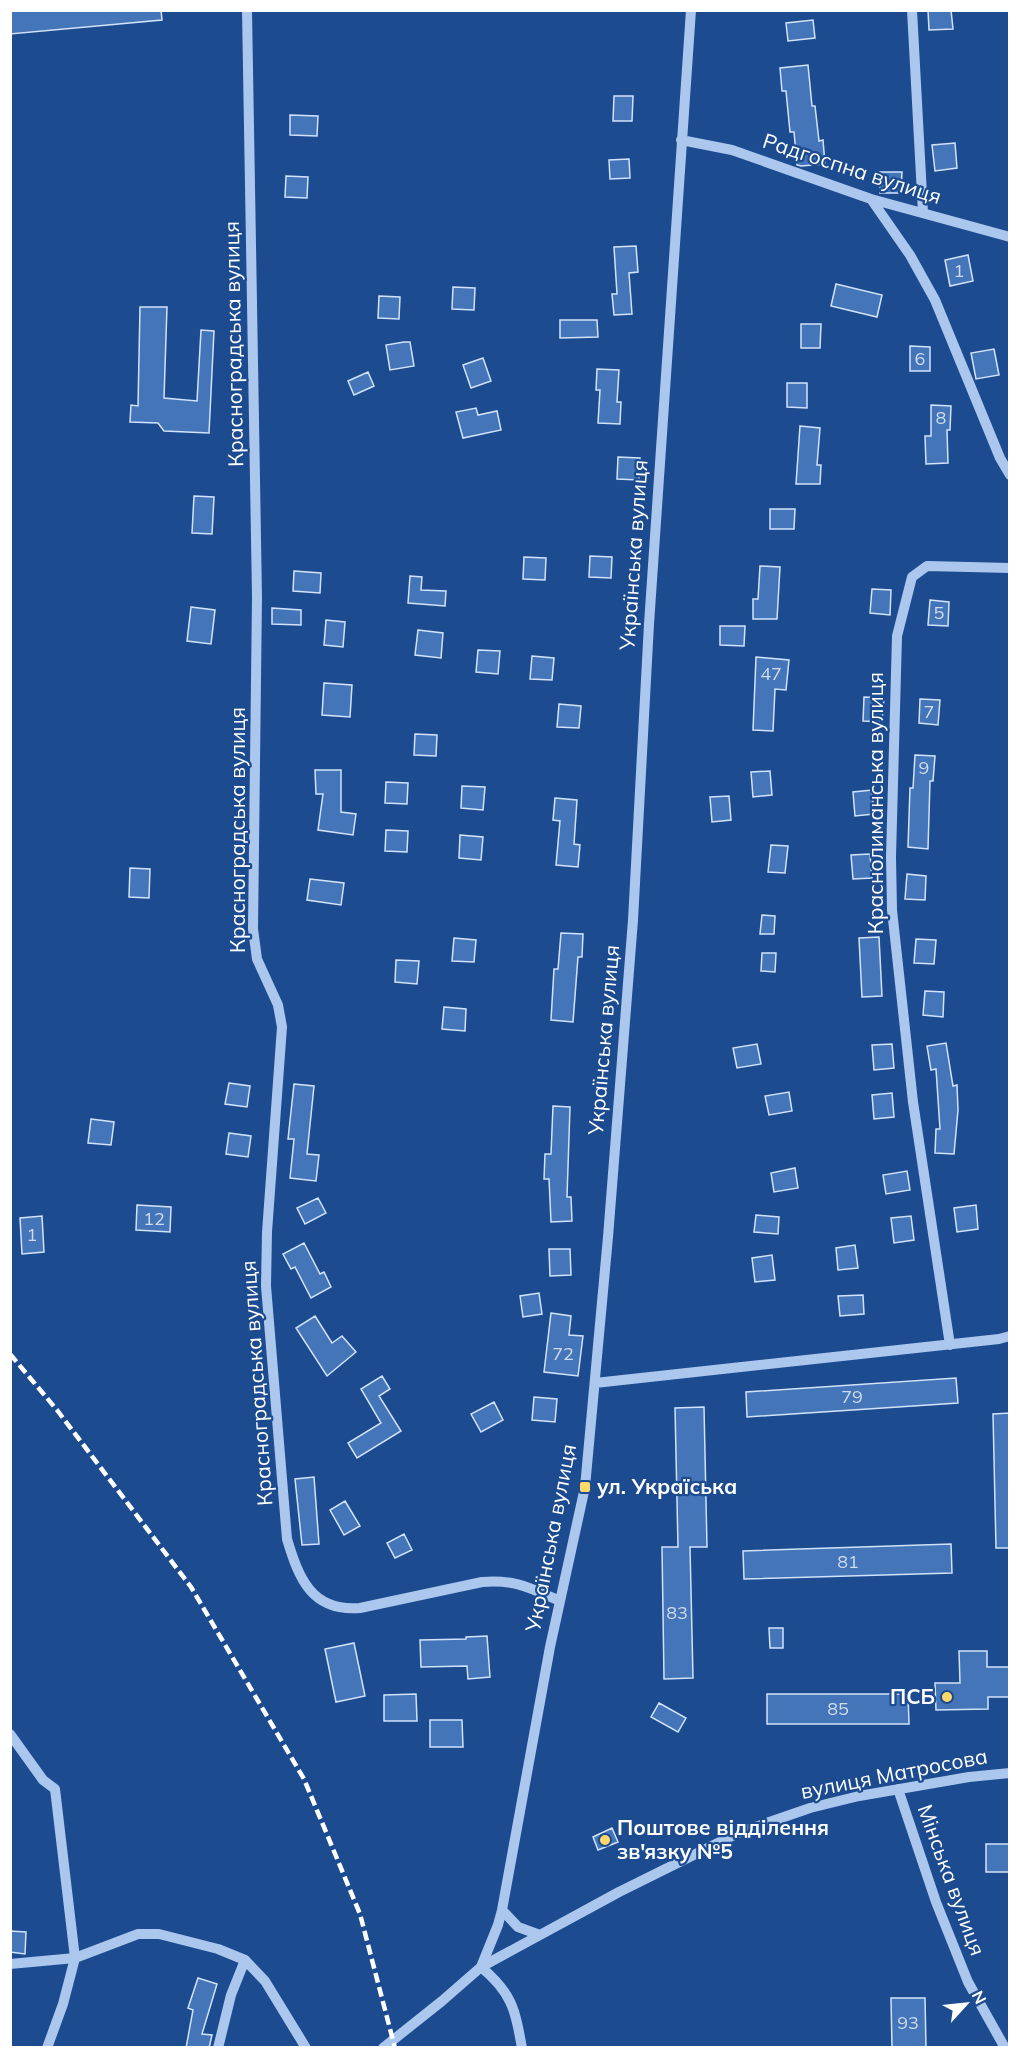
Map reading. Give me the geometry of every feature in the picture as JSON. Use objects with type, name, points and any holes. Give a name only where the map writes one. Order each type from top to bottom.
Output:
[{"type":"street","name":"Красноградська вулиця","points":[[248,10],[257,597],[253,929],[256,959],[279,1005],[282,1027],[267,1232],[266,1286],[287,1539],[303,1579],[314,1595],[326,1604],[342,1610],[501,1580],[519,1583],[560,1600]]},
{"type":"street","name":"Українська вулиця","points":[[481,1967],[502,1910],[560,1600],[585,1487],[633,920],[649,624],[691,10]]},
{"type":"street","points":[[912,10],[923,213]]},
{"type":"street","name":"Радгоспна вулиця","points":[[681,140],[732,150],[871,199],[1010,237]]},
{"type":"street","points":[[871,199],[910,255],[935,300],[1000,458],[1010,475]]},
{"type":"street","name":"Краснолиманська вулиця","points":[[950,1345],[914,1102],[892,910],[891,858],[897,636],[912,577],[927,566],[1010,568]]},
{"type":"street","points":[[595,1383],[950,1345],[1010,1336]]},
{"type":"street","points":[[10,1734],[43,1780],[55,1789],[75,1958],[63,2004],[47,2048]]},
{"type":"street","name":"вулиця Матросова","points":[[383,2048],[481,1967],[647,1877],[738,1833],[810,1808],[898,1789],[969,1777],[1010,1773]]},
{"type":"street","name":"Мінська вулиця","points":[[898,1789],[936,1902],[968,1982],[1005,2048]]},
{"type":"street","points":[[502,1910],[518,1927],[540,1935]]},
{"type":"street","points":[[10,1964],[75,1958],[138,1934],[159,1934],[218,1949],[245,1960],[265,1981],[306,2048]]},
{"type":"street","points":[[218,2048],[231,1995],[245,1960]]},
{"type":"street","points":[[481,1967],[499,1982],[509,1998],[517,2020],[522,2048]]},
{"type":"building","points":[[10,10],[161,10],[162,20],[10,34]]},
{"type":"building","points":[[928,10],[951,10],[953,29],[929,30]]},
{"type":"building","points":[[813,20],[815,38],[788,41],[786,23]]},
{"type":"building","points":[[808,65],[812,106],[815,106],[819,141],[823,140],[825,164],[801,166],[797,165],[794,132],[790,132],[786,91],[782,91],[780,68]]},
{"type":"building","points":[[614,96],[633,96],[632,121],[613,121]]},
{"type":"building","points":[[290,115],[318,116],[317,136],[290,135]]},
{"type":"building","points":[[955,143],[957,168],[935,171],[932,145]]},
{"type":"building","points":[[629,159],[630,178],[610,179],[609,160]]},
{"type":"building","points":[[880,172],[902,172],[901,193],[880,193]]},
{"type":"building","points":[[286,176],[308,177],[307,198],[285,197]]},
{"type":"building","points":[[636,246],[638,272],[629,273],[632,314],[614,315],[612,294],[617,294],[614,247]]},
{"type":"building","points":[[968,255],[973,281],[950,286],[945,260]]},
{"type":"building","points":[[836,284],[882,295],[877,317],[831,306]]},
{"type":"building","points":[[453,287],[475,288],[474,310],[452,309]]},
{"type":"building","points":[[379,296],[400,297],[399,319],[378,318]]},
{"type":"building","points":[[140,307],[167,307],[164,398],[197,401],[201,330],[214,331],[209,433],[164,431],[158,423],[130,422],[131,405],[138,406]]},
{"type":"building","points":[[560,320],[597,320],[598,337],[560,338]]},
{"type":"building","points":[[801,324],[821,324],[820,348],[801,348]]},
{"type":"building","points":[[410,342],[414,366],[390,370],[386,345]]},
{"type":"building","points":[[910,346],[930,347],[930,371],[910,371]]},
{"type":"building","points":[[994,349],[999,375],[976,379],[971,353]]},
{"type":"building","points":[[483,358],[491,381],[471,388],[463,365]]},
{"type":"building","points":[[597,369],[619,370],[617,402],[621,402],[620,424],[598,423],[600,390],[596,390]]},
{"type":"building","points":[[368,372],[374,386],[354,395],[348,381]]},
{"type":"building","points":[[787,383],[807,383],[807,408],[787,407]]},
{"type":"building","points":[[931,405],[951,406],[950,430],[947,430],[948,463],[926,464],[925,436],[931,436]]},
{"type":"building","points":[[476,408],[478,415],[497,411],[501,430],[463,438],[456,412]]},
{"type":"building","points":[[800,426],[820,428],[817,465],[821,465],[820,484],[796,484]]},
{"type":"building","points":[[618,457],[640,458],[639,480],[617,479]]},
{"type":"building","points":[[194,496],[214,497],[212,534],[192,533]]},
{"type":"building","points":[[770,509],[795,509],[794,529],[770,529]]},
{"type":"building","points":[[590,556],[612,557],[611,578],[589,577]]},
{"type":"building","points":[[524,557],[546,558],[545,580],[523,579]]},
{"type":"building","points":[[760,566],[780,567],[777,619],[753,619],[753,599],[758,599]]},
{"type":"building","points":[[294,571],[321,573],[320,593],[293,591]]},
{"type":"building","points":[[410,576],[422,577],[421,590],[446,591],[445,606],[408,603]]},
{"type":"building","points":[[872,589],[891,590],[890,615],[870,613]]},
{"type":"building","points":[[930,600],[949,602],[948,626],[928,625]]},
{"type":"building","points":[[191,607],[215,610],[211,644],[187,641]]},
{"type":"building","points":[[272,608],[301,610],[301,625],[272,624]]},
{"type":"building","points":[[326,620],[345,622],[343,647],[324,645]]},
{"type":"building","points":[[720,626],[745,626],[744,646],[720,645]]},
{"type":"building","points":[[418,630],[443,633],[441,658],[415,655]]},
{"type":"building","points":[[478,650],[500,651],[498,674],[476,672]]},
{"type":"building","points":[[532,656],[554,658],[552,680],[530,679]]},
{"type":"building","points":[[756,657],[789,660],[786,690],[775,689],[773,731],[753,730]]},
{"type":"building","points":[[324,683],[352,685],[350,717],[322,715]]},
{"type":"building","points":[[864,697],[884,698],[882,722],[863,721]]},
{"type":"building","points":[[920,699],[940,700],[938,725],[919,723]]},
{"type":"building","points":[[559,704],[581,706],[579,728],[557,727]]},
{"type":"building","points":[[415,734],[437,735],[436,756],[414,755]]},
{"type":"building","points":[[915,755],[935,756],[933,781],[930,781],[928,849],[908,847],[910,788],[913,788]]},
{"type":"building","points":[[315,770],[341,770],[341,812],[356,814],[353,835],[318,830],[323,794],[316,794]]},
{"type":"building","points":[[770,771],[772,795],[753,797],[751,772]]},
{"type":"building","points":[[386,782],[408,783],[407,804],[385,803]]},
{"type":"building","points":[[462,786],[485,787],[483,810],[461,808]]},
{"type":"building","points":[[872,790],[874,814],[855,816],[853,792]]},
{"type":"building","points":[[729,796],[731,820],[712,822],[710,797]]},
{"type":"building","points":[[555,798],[577,800],[574,844],[580,845],[578,867],[556,865],[560,821],[553,820]]},
{"type":"building","points":[[386,830],[408,831],[407,852],[385,851]]},
{"type":"building","points":[[460,835],[483,837],[481,860],[459,858]]},
{"type":"building","points":[[771,845],[788,846],[785,873],[768,872]]},
{"type":"building","points":[[870,854],[872,878],[853,879],[851,855]]},
{"type":"building","points":[[130,868],[150,869],[149,898],[129,897]]},
{"type":"building","points":[[907,874],[926,876],[925,900],[905,899]]},
{"type":"building","points":[[310,879],[344,883],[341,905],[307,900]]},
{"type":"building","points":[[762,915],[775,916],[774,934],[760,934]]},
{"type":"building","points":[[561,933],[583,934],[582,957],[578,957],[573,1022],[551,1020],[554,969],[558,969]]},
{"type":"building","points":[[879,937],[882,996],[862,997],[859,938]]},
{"type":"building","points":[[454,938],[476,940],[474,962],[452,961]]},
{"type":"building","points":[[916,939],[936,940],[934,964],[914,963]]},
{"type":"building","points":[[762,953],[776,953],[775,972],[761,971]]},
{"type":"building","points":[[396,960],[419,961],[417,984],[395,982]]},
{"type":"building","points":[[925,991],[944,992],[943,1017],[923,1015]]},
{"type":"building","points":[[444,1007],[466,1009],[465,1031],[442,1029]]},
{"type":"building","points":[[946,1043],[953,1086],[957,1085],[958,1110],[954,1154],[935,1153],[936,1129],[940,1129],[936,1069],[931,1070],[927,1046]]},
{"type":"building","points":[[757,1044],[761,1064],[737,1068],[733,1048]]},
{"type":"building","points":[[892,1044],[894,1068],[874,1070],[872,1045]]},
{"type":"building","points":[[229,1083],[250,1086],[247,1107],[225,1104]]},
{"type":"building","points":[[294,1084],[314,1086],[307,1154],[319,1155],[316,1181],[290,1178],[294,1139],[288,1139]]},
{"type":"building","points":[[789,1092],[792,1111],[769,1115],[765,1096]]},
{"type":"building","points":[[892,1093],[894,1117],[874,1119],[872,1095]]},
{"type":"building","points":[[553,1106],[570,1107],[567,1197],[571,1197],[572,1221],[551,1222],[549,1179],[544,1179],[545,1154],[551,1154]]},
{"type":"building","points":[[91,1119],[114,1122],[111,1145],[88,1143]]},
{"type":"building","points":[[229,1133],[251,1136],[248,1157],[226,1154]]},
{"type":"building","points":[[795,1168],[798,1188],[774,1192],[771,1173]]},
{"type":"building","points":[[907,1171],[910,1190],[886,1194],[883,1175]]},
{"type":"building","points":[[318,1198],[326,1213],[305,1224],[297,1208]]},
{"type":"building","points":[[137,1205],[171,1207],[170,1232],[136,1230]]},
{"type":"building","points":[[976,1205],[978,1229],[957,1232],[954,1208]]},
{"type":"building","points":[[756,1215],[779,1217],[778,1234],[754,1232]]},
{"type":"building","points":[[42,1216],[44,1252],[22,1254],[20,1218]]},
{"type":"building","points":[[911,1216],[914,1240],[894,1243],[891,1218]]},
{"type":"building","points":[[304,1243],[320,1274],[324,1272],[331,1287],[311,1298],[295,1267],[291,1269],[283,1254]]},
{"type":"building","points":[[855,1245],[858,1268],[838,1270],[836,1248]]},
{"type":"building","points":[[549,1249],[570,1249],[571,1275],[550,1276]]},
{"type":"building","points":[[772,1255],[775,1280],[755,1282],[752,1258]]},
{"type":"building","points":[[539,1293],[542,1314],[523,1317],[520,1296]]},
{"type":"building","points":[[863,1295],[864,1314],[840,1316],[838,1296]]},
{"type":"building","points":[[551,1313],[571,1316],[569,1335],[583,1336],[578,1376],[544,1372]]},
{"type":"building","points":[[315,1316],[332,1343],[342,1336],[356,1352],[327,1376],[296,1328]]},
{"type":"building","points":[[382,1376],[390,1389],[379,1396],[401,1431],[357,1458],[348,1443],[381,1423],[361,1389]]},
{"type":"building","points":[[956,1378],[958,1403],[747,1417],[746,1392]]},
{"type":"building","points":[[534,1397],[557,1399],[555,1422],[532,1420]]},
{"type":"building","points":[[494,1402],[503,1420],[481,1432],[471,1414]]},
{"type":"building","points":[[704,1407],[707,1547],[690,1547],[693,1678],[664,1679],[662,1547],[678,1547],[675,1408]]},
{"type":"building","points":[[1010,1413],[1010,1548],[996,1548],[993,1414]]},
{"type":"building","points":[[314,1477],[319,1544],[302,1545],[295,1479]]},
{"type":"building","points":[[345,1501],[360,1526],[344,1535],[330,1510]]},
{"type":"building","points":[[404,1534],[412,1550],[395,1558],[387,1543]]},
{"type":"building","points":[[951,1544],[952,1573],[744,1579],[743,1551]]},
{"type":"building","points":[[769,1628],[783,1628],[783,1648],[770,1648]]},
{"type":"building","points":[[487,1636],[490,1677],[468,1679],[467,1666],[421,1667],[420,1640]]},
{"type":"building","points":[[354,1643],[365,1696],[336,1702],[325,1649]]},
{"type":"building","points":[[959,1651],[987,1651],[987,1667],[1010,1667],[1010,1697],[988,1697],[988,1709],[936,1710],[935,1683],[960,1683]]},
{"type":"building","points":[[416,1694],[417,1721],[384,1721],[384,1695]]},
{"type":"building","points":[[767,1694],[908,1694],[909,1724],[767,1724]]},
{"type":"building","points":[[659,1703],[686,1718],[678,1732],[651,1717]]},
{"type":"building","points":[[430,1720],[462,1720],[463,1747],[430,1747]]},
{"type":"building","points":[[612,1828],[618,1842],[598,1850],[593,1837]]},
{"type":"building","points":[[986,1844],[1010,1844],[1010,1872],[986,1872]]},
{"type":"building","points":[[10,1931],[26,1932],[25,1954],[10,1952]]},
{"type":"building","points":[[198,1978],[217,1984],[202,2034],[212,2035],[209,2048],[186,2048],[193,2010],[188,2008]]},
{"type":"building","points":[[891,1998],[925,1998],[926,2048],[892,2048]]},
{"type":"railway","points":[[10,1354],[57,1410],[191,1587],[304,1779],[360,1914],[395,2048]]},
{"type":"place","name":"ул. Україська","points":[[585,1487]]},
{"type":"place","name":"ПСБ","points":[[947,1697]]},
{"type":"place","name":"Поштове відділення зв'язку №5","points":[[605,1840]]}]
